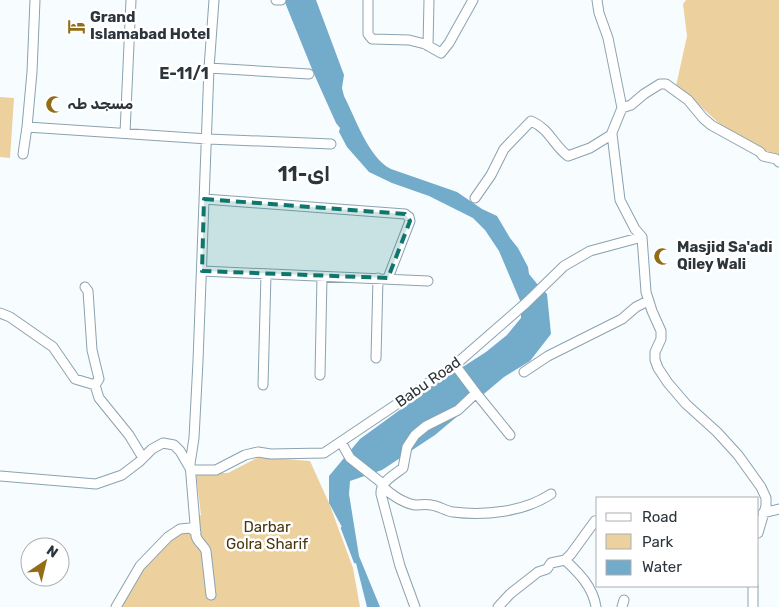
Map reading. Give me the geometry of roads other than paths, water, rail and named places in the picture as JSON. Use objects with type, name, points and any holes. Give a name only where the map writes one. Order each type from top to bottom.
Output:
[{"type":"street","points":[[23,154],[32,72],[35,0]]},
{"type":"street","points":[[125,133],[131,0]]},
{"type":"street","points":[[211,596],[206,550],[197,540],[190,464],[194,438],[198,361],[208,139],[209,68],[214,0]]},
{"type":"street","points":[[276,0],[282,0]]},
{"type":"street","points":[[368,0],[369,36],[380,39],[409,40],[428,46],[441,53],[473,0]]},
{"type":"street","points":[[428,46],[430,0]]},
{"type":"street","points":[[597,0],[599,13],[608,38],[622,108],[612,134],[620,200],[631,222],[642,237],[648,301],[661,331],[655,352],[655,360],[668,383],[717,432],[751,472],[766,498],[766,506],[759,529]]},
{"type":"street","points":[[209,68],[309,74]]},
{"type":"street","points":[[622,108],[631,105],[660,84],[666,84],[688,100],[711,125],[760,152],[763,156],[776,159],[779,162]]},
{"type":"street","points":[[475,198],[491,175],[504,149],[530,121],[542,127],[550,135],[558,148],[568,156],[590,148],[612,134]]},
{"type":"street","points":[[27,127],[208,139],[331,144]]},
{"type":"street","points":[[204,199],[405,214],[409,217],[410,221],[383,278],[376,358]]},
{"type":"street","name":"Babu Road","points":[[191,470],[216,470],[240,457],[258,452],[272,454],[324,453],[455,365],[526,303],[564,266],[590,251],[642,237]]},
{"type":"street","points":[[202,271],[322,278],[383,278],[428,281]]},
{"type":"street","points":[[263,386],[266,274]]},
{"type":"street","points":[[320,375],[322,278]]},
{"type":"street","points":[[85,287],[88,291],[92,350],[99,379],[95,385]]},
{"type":"street","points":[[524,372],[548,356],[622,319],[636,307],[648,301]]},
{"type":"street","points":[[0,313],[10,317],[54,347],[75,379],[95,385]]},
{"type":"street","points":[[455,365],[510,435]]},
{"type":"street","points":[[95,385],[99,398],[129,435],[143,458]]},
{"type":"street","points":[[415,607],[395,549],[381,494],[382,485],[403,468],[407,446],[415,435],[426,426],[458,410],[474,390]]},
{"type":"street","points":[[341,442],[350,458],[400,499],[413,504],[430,505],[454,512],[471,513],[514,509],[536,502],[551,494]]},
{"type":"street","points":[[0,476],[96,484],[122,474],[152,449],[163,443],[174,445],[180,451],[191,470]]},
{"type":"street","points":[[763,513],[779,509]]},
{"type":"street","points":[[498,607],[510,594],[538,572],[546,569],[551,563],[565,560],[569,557],[596,522]]},
{"type":"street","points":[[116,607],[140,566],[168,537],[180,529],[190,528],[196,532]]},
{"type":"street","points":[[565,560],[584,580],[593,594],[596,607]]},
{"type":"street","points":[[753,587],[753,607]]},
{"type":"water","points":[[284,0],[316,0],[344,75],[342,88],[344,96],[363,137],[383,164],[391,169],[457,192],[482,209],[497,216],[518,248],[528,267],[529,274],[547,294],[551,334],[530,361],[504,377],[435,435],[382,470],[350,481],[349,494],[359,556],[380,607],[367,607],[356,563],[343,529],[329,503],[329,476],[360,439],[430,388],[486,352],[507,335],[521,318],[521,303],[499,251],[485,230],[473,218],[429,196],[392,183],[369,172],[347,147],[314,74]]},
{"type":"waterway","points":[[342,528],[355,562]]},
{"type":"place","name":"Grand Islamabad Hotel","points":[[76,26]]},
{"type":"place","name":"مسجد طہ","points":[[54,104]]},
{"type":"place","name":"Masjid Sa'adi Qiley Wali","points":[[663,256]]},
{"type":"district","name":"E-11/1","points":[[184,73]]},
{"type":"district","name":"ای-11","points":[[304,174]]},
{"type":"park label","name":"Darbar Golra Sharif","points":[[267,536]]}]
